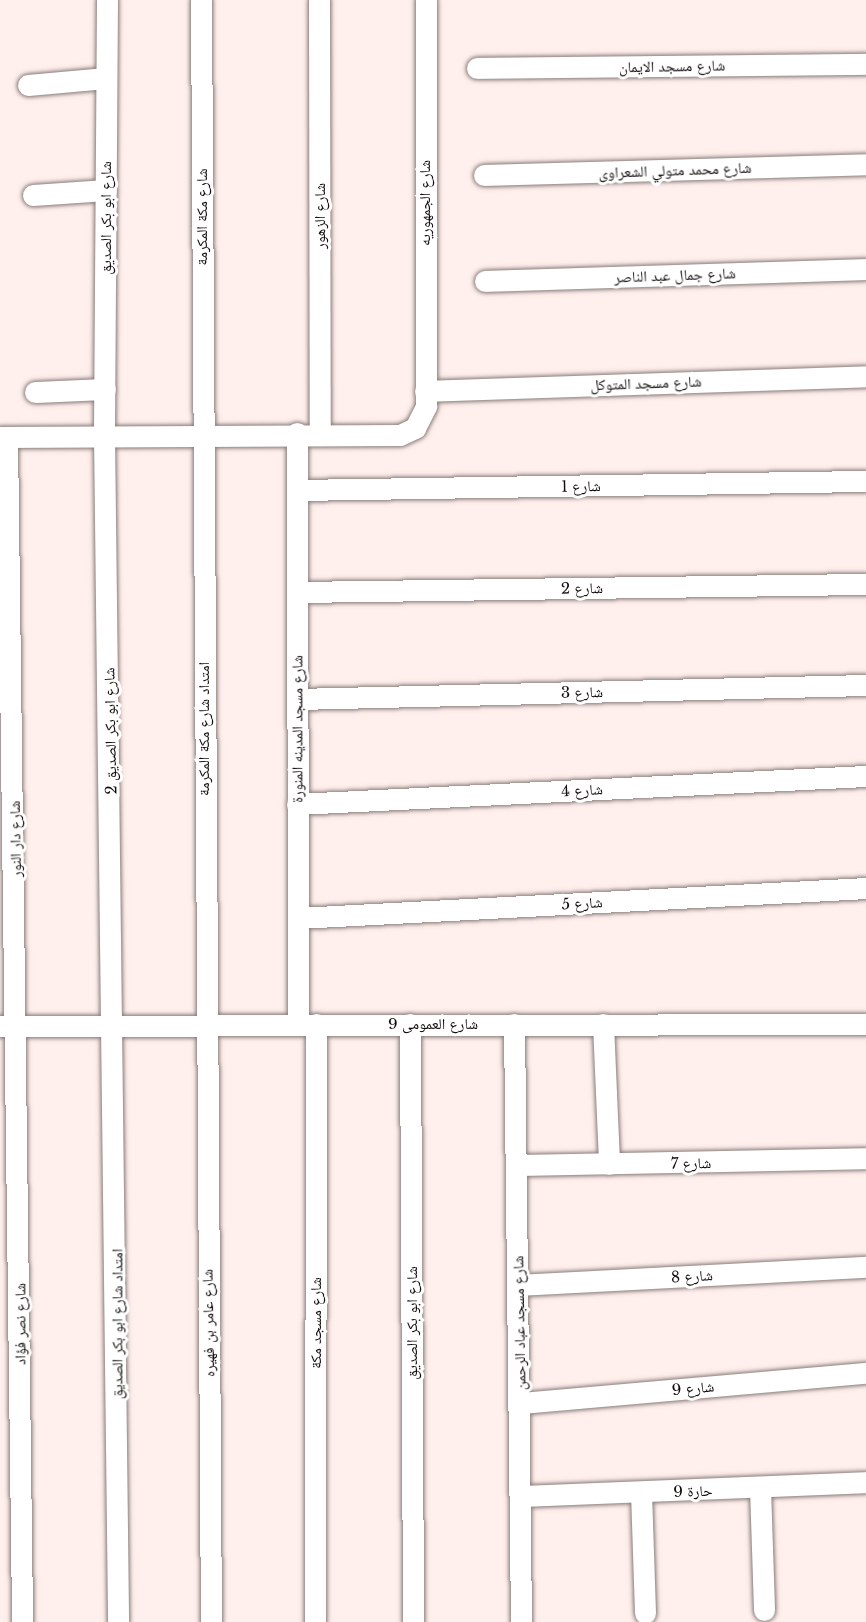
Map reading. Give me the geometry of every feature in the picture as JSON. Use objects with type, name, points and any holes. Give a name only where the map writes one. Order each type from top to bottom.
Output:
[{"type":"street","name":"شارع ابو بكر الصديق","points":[[104,435],[106,0]]},
{"type":"street","name":"شارع مكة المكرمة","points":[[201,0],[204,434]]},
{"type":"street","name":"شارع الزهور","points":[[319,0],[320,433]]},
{"type":"street","name":"شارع الجمهوريه","points":[[425,398],[426,0]]},
{"type":"street","name":"شارع مسجد الايمان","points":[[477,68],[866,64]]},
{"type":"street","points":[[28,85],[106,78]]},
{"type":"street","name":"شارع محمد متولي الشعراوى","points":[[484,175],[866,164]]},
{"type":"street","points":[[33,195],[106,190]]},
{"type":"street","name":"شارع جمال عبد الناصر","points":[[485,281],[866,269]]},
{"type":"street","name":"شارع مسجد المتوكل","points":[[425,398],[866,376]]},
{"type":"street","points":[[35,392],[105,389]]},
{"type":"street","points":[[4,437],[297,433],[400,435],[415,428],[425,398]]},
{"type":"street","name":"شارع مسجد المدينه المنورة","points":[[297,433],[298,918],[307,1024]]},
{"type":"street","name":"امتداد شارع مكة المكرمة","points":[[204,434],[204,1024]]},
{"type":"street","name":"شارع ابو بكر الصديق 2","points":[[104,435],[115,1026]]},
{"type":"street","name":"شارع دار النور","points":[[4,437],[9,1026]]},
{"type":"street","name":"شارع 1","points":[[297,490],[866,481]]},
{"type":"street","name":"شارع 2","points":[[297,592],[866,584]]},
{"type":"street","name":"شارع 3","points":[[297,699],[866,685]]},
{"type":"street","name":"شارع 4","points":[[297,804],[866,776]]},
{"type":"street","name":"شارع 5","points":[[298,918],[866,888]]},
{"type":"street","name":"شارع عامر بن فهيره","points":[[204,1024],[211,1622]]},
{"type":"street","name":"شارع مسجد مكة","points":[[307,1024],[315,1622]]},
{"type":"street","name":"شارع ابو بكر الصديق","points":[[410,1024],[413,1622]]},
{"type":"street","name":"شارع مسجد عباد الرحمن","points":[[514,1024],[521,1622]]},
{"type":"street","points":[[603,1024],[609,1164]]},
{"type":"street","name":"شارع العمومى 9","points":[[9,1026],[866,1024]]},
{"type":"street","name":"شارع نصر فؤاد","points":[[9,1026],[22,1622]]},
{"type":"street","name":"امتداد شارع ابو بكر الصديق","points":[[115,1026],[118,1622]]},
{"type":"street","name":"شارع 7","points":[[517,1165],[866,1158]]},
{"type":"street","name":"شارع 8","points":[[518,1285],[866,1267]]},
{"type":"street","name":"شارع 9","points":[[520,1402],[866,1373]]},
{"type":"street","name":"حارة 9","points":[[520,1496],[866,1482]]},
{"type":"street","points":[[760,1488],[764,1610]]},
{"type":"street","points":[[641,1492],[645,1613]]}]
